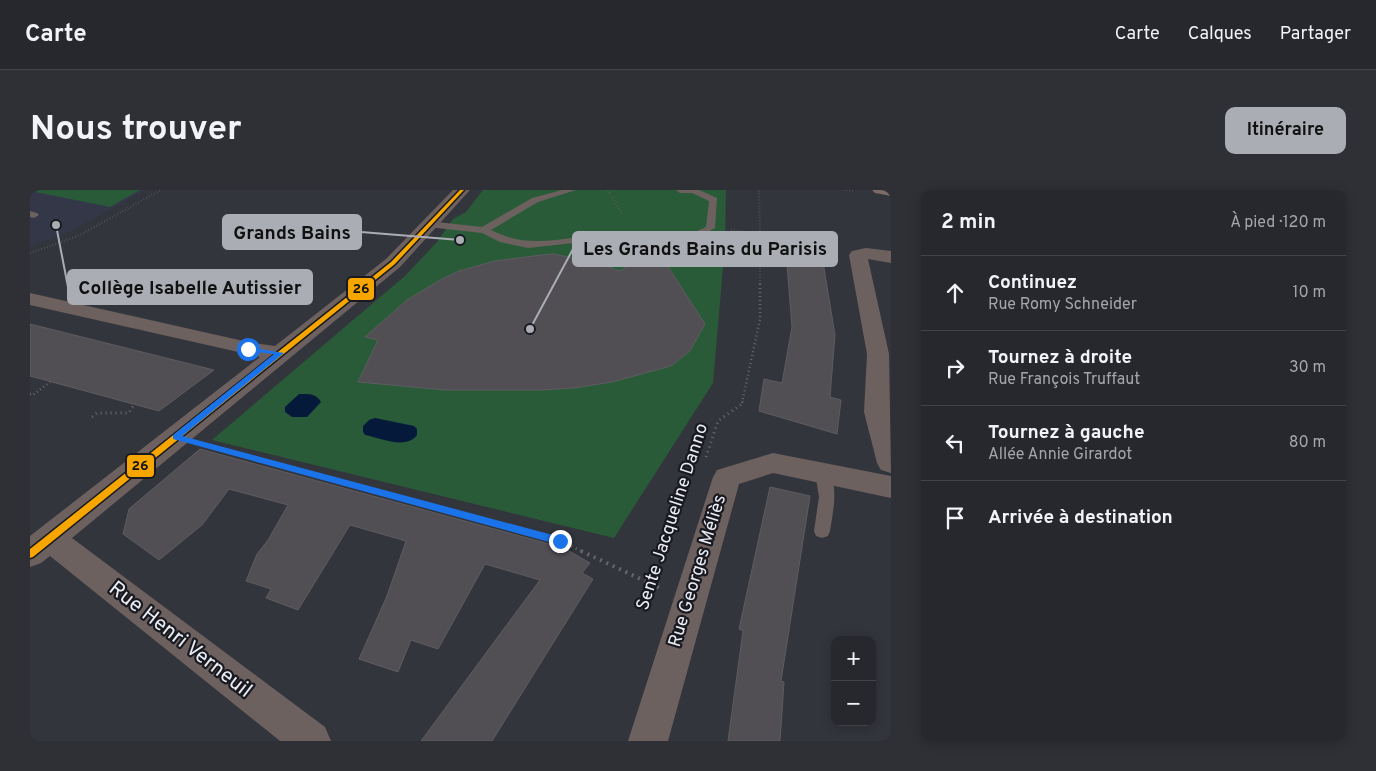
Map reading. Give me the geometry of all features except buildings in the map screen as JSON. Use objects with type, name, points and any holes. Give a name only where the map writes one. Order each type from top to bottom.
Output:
[{"type":"main road","points":[[880,190],[891,191]]},
{"type":"street","points":[[40,546],[393,263],[462,190]]},
{"type":"street","points":[[891,256],[862,254],[858,256],[878,354],[877,412],[891,463]]},
{"type":"street","points":[[30,298],[248,349],[280,353]]},
{"type":"street","name":"Rue Georges Méliès","points":[[648,741],[726,477],[773,463],[891,487]]},
{"type":"street","name":"Rue Henri Verneuil","points":[[40,546],[311,741]]},
{"type":"lane","points":[[484,230],[535,200],[572,190]]},
{"type":"lane","points":[[428,224],[484,230],[503,240],[528,245],[611,236],[697,235],[711,226],[714,200],[694,191],[680,190]]},
{"type":"lane","points":[[822,531],[827,497],[824,474]]},
{"type":"path","points":[[30,253],[78,236],[161,190]]},
{"type":"path","name":"Sente Jacqueline Danno","points":[[703,466],[718,421],[742,404],[760,319],[759,190]]},
{"type":"path","points":[[711,226],[842,245],[862,254]]},
{"type":"path","points":[[30,394],[33,395],[50,382]]},
{"type":"path","points":[[92,418],[97,413],[129,413],[134,404]]},
{"type":"path","points":[[175,437],[560,541],[663,589]]},
{"type":"shaded area","points":[[30,190],[146,190],[67,233],[30,246]]},
{"type":"green space","points":[[39,190],[140,190],[110,207],[35,192]]},
{"type":"green space","points":[[483,190],[726,190],[725,244],[713,383],[614,538],[212,440],[406,275],[437,242],[453,219],[466,212]]},
{"type":"water","points":[[299,394],[309,394],[321,402],[307,417],[292,417],[285,412],[285,407]]},
{"type":"water","points":[[375,418],[414,426],[417,429],[417,435],[406,442],[393,442],[365,435],[363,426],[369,420]]},
{"type":"transit line","name":"26","points":[[30,554],[393,263],[462,190]]},
{"type":"place","name":"Collège Isabelle Autissier","points":[[56,225]]},
{"type":"place","name":"Grands Bains","points":[[460,240]]},
{"type":"place","name":"Les Grands Bains du Parisis","points":[[530,329]]},
{"type":"route","points":[[248,349],[280,353],[175,437],[560,541]]}]
